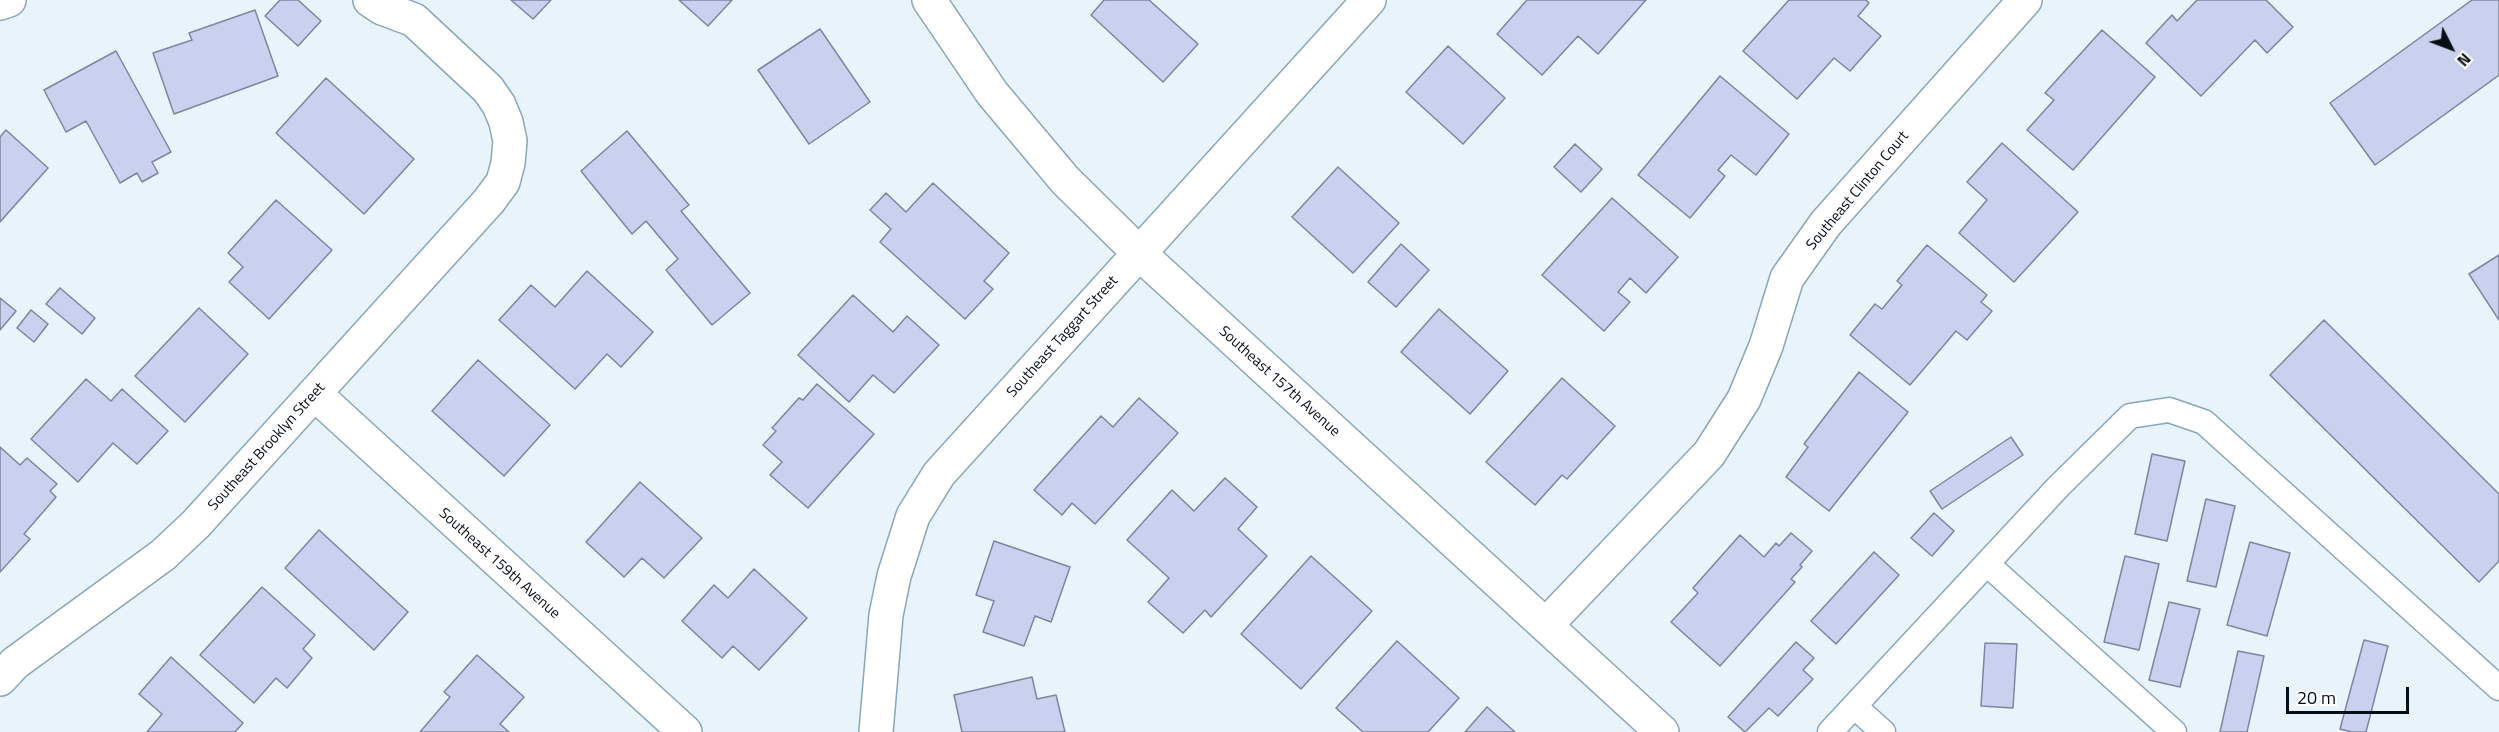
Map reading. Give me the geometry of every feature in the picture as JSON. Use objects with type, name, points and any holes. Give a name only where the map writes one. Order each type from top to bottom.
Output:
[{"type":"street","points":[[0,3],[9,0]]},
{"type":"street","name":"Southeast Brooklyn Street","points":[[0,679],[15,663],[163,555],[196,524],[489,201],[503,182],[510,141],[507,122],[488,89],[414,20],[382,8],[370,0]]},
{"type":"street","name":"Southeast 157th Avenue","points":[[929,0],[992,93],[1018,126],[1065,180],[1139,254],[1662,732]]},
{"type":"street","name":"Southeast Taggart Street","points":[[876,732],[886,615],[899,554],[913,516],[939,474],[1369,0]]},
{"type":"street","name":"Southeast Clinton Court","points":[[1546,625],[1709,454],[1744,399],[1766,346],[1787,278],[1826,224],[2025,0]]},
{"type":"street","name":"Southeast 159th Avenue","points":[[315,394],[672,728]]},
{"type":"lane","points":[[1830,732],[2058,487],[2130,416],[2169,410],[2204,422],[2499,688]]},
{"type":"lane","points":[[1987,564],[2174,732]]},
{"type":"lane","points":[[1854,706],[1883,732]]},
{"type":"building","points":[[280,0],[298,0],[321,21],[298,46],[265,16]]},
{"type":"building","points":[[511,0],[551,0],[533,19]]},
{"type":"building","points":[[679,0],[732,0],[708,26]]},
{"type":"building","points":[[1104,0],[1149,0],[1198,44],[1163,82],[1091,15]]},
{"type":"building","points":[[1527,0],[1646,0],[1598,54],[1578,36],[1542,75],[1497,34]]},
{"type":"building","points":[[1789,0],[1866,0],[1869,3],[1858,16],[1881,36],[1850,71],[1834,58],[1797,99],[1743,51]]},
{"type":"building","points":[[2197,0],[2266,0],[2293,27],[2267,53],[2255,40],[2201,96],[2146,43],[2172,15],[2177,21]]},
{"type":"building","points":[[2472,0],[2499,0],[2499,75],[2375,165],[2330,103]]},
{"type":"building","points":[[255,10],[278,76],[174,114],[153,53],[192,40],[189,33]]},
{"type":"building","points":[[820,29],[870,102],[809,144],[758,70]]},
{"type":"building","points":[[2102,30],[2155,77],[2073,170],[2027,130],[2054,100],[2045,93]]},
{"type":"building","points":[[1448,46],[1505,98],[1463,144],[1406,92]]},
{"type":"building","points":[[116,51],[171,152],[152,162],[158,173],[142,182],[137,173],[120,183],[86,121],[66,132],[44,90]]},
{"type":"building","points":[[1720,76],[1789,134],[1756,175],[1731,155],[1718,170],[1725,176],[1690,218],[1638,175]]},
{"type":"building","points":[[326,78],[414,159],[364,214],[276,133]]},
{"type":"building","points":[[6,130],[48,168],[0,222],[0,137]]},
{"type":"building","points":[[627,131],[689,205],[681,211],[750,293],[712,325],[666,270],[678,259],[646,221],[632,234],[581,171]]},
{"type":"building","points":[[2002,143],[2078,212],[2014,282],[1959,233],[1987,200],[1967,182]]},
{"type":"building","points":[[1575,144],[1602,169],[1581,192],[1554,167]]},
{"type":"building","points":[[1338,167],[1399,223],[1353,273],[1292,217]]},
{"type":"building","points":[[933,183],[1009,253],[984,281],[993,289],[965,319],[880,242],[891,229],[870,210],[886,193],[906,212]]},
{"type":"building","points":[[1612,198],[1678,257],[1646,293],[1630,278],[1618,292],[1630,302],[1604,331],[1542,275]]},
{"type":"building","points":[[276,200],[332,250],[269,319],[229,282],[243,267],[228,253]]},
{"type":"building","points":[[1401,244],[1429,270],[1396,307],[1368,282]]},
{"type":"building","points":[[1927,245],[1987,295],[1981,302],[1992,311],[1967,340],[1956,331],[1910,385],[1850,335],[1875,304],[1882,309],[1902,285],[1897,281]]},
{"type":"building","points":[[2499,255],[2499,320],[2469,274]]},
{"type":"building","points":[[587,271],[653,332],[621,367],[607,354],[575,389],[499,320],[531,285],[555,307]]},
{"type":"building","points":[[60,288],[95,318],[82,334],[46,304]]},
{"type":"building","points":[[853,295],[893,332],[907,316],[939,345],[894,393],[873,375],[849,402],[798,355]]},
{"type":"building","points":[[0,298],[16,311],[0,330]]},
{"type":"building","points":[[199,308],[248,354],[185,422],[135,376]]},
{"type":"building","points":[[1439,309],[1508,371],[1470,414],[1401,352]]},
{"type":"building","points":[[31,310],[48,324],[34,342],[17,328]]},
{"type":"building","points":[[2324,320],[2499,494],[2499,561],[2479,582],[2270,375]]},
{"type":"building","points":[[478,360],[550,425],[504,476],[432,411]]},
{"type":"building","points":[[1859,372],[1908,412],[1829,511],[1786,477],[1808,447],[1804,444]]},
{"type":"building","points":[[1562,378],[1615,426],[1567,479],[1562,475],[1535,505],[1486,462]]},
{"type":"building","points":[[86,379],[111,401],[122,389],[168,431],[137,464],[113,443],[78,482],[31,439]]},
{"type":"building","points":[[817,384],[874,434],[808,508],[770,475],[782,462],[763,445],[776,431],[772,428],[799,398],[803,400]]},
{"type":"building","points":[[1139,398],[1178,433],[1095,524],[1072,503],[1062,515],[1034,490],[1101,416],[1113,427]]},
{"type":"building","points":[[2011,437],[2023,455],[1942,509],[1930,491]]},
{"type":"building","points":[[0,447],[20,465],[27,458],[57,484],[50,491],[56,497],[24,534],[30,539],[0,572]]},
{"type":"building","points":[[2152,454],[2185,461],[2167,541],[2135,534]]},
{"type":"building","points":[[1225,478],[1257,507],[1238,529],[1267,556],[1211,617],[1205,610],[1183,633],[1148,602],[1169,578],[1127,540],[1172,490],[1194,511]]},
{"type":"building","points":[[640,482],[702,538],[664,578],[642,558],[624,577],[586,542]]},
{"type":"building","points":[[2206,499],[2235,506],[2216,587],[2187,581]]},
{"type":"building","points":[[1934,513],[1954,531],[1932,556],[1911,538]]},
{"type":"building","points":[[319,530],[408,612],[374,650],[285,568]]},
{"type":"building","points":[[1791,533],[1812,551],[1791,579],[1795,582],[1720,666],[1671,622],[1698,593],[1693,588],[1740,535],[1764,557],[1776,543],[1779,546]]},
{"type":"building","points":[[994,541],[1070,567],[1051,622],[1035,616],[1024,646],[983,632],[994,601],[976,595]]},
{"type":"building","points":[[2250,542],[2290,553],[2267,636],[2227,625]]},
{"type":"building","points":[[1874,552],[1899,575],[1836,644],[1811,621]]},
{"type":"building","points":[[1311,556],[1372,611],[1301,689],[1241,634]]},
{"type":"building","points":[[2125,556],[2159,564],[2139,650],[2104,642]]},
{"type":"building","points":[[754,569],[807,618],[759,670],[733,646],[722,658],[682,621],[714,585],[728,598]]},
{"type":"building","points":[[262,587],[315,635],[303,649],[312,658],[287,688],[276,678],[254,703],[200,655]]},
{"type":"building","points":[[2169,602],[2200,609],[2180,687],[2149,680]]},
{"type":"building","points":[[2364,640],[2388,646],[2366,732],[2352,732],[2340,729]]},
{"type":"building","points":[[1397,641],[1459,698],[1428,732],[1363,732],[1336,708]]},
{"type":"building","points":[[1796,642],[1814,658],[1803,670],[1813,679],[1778,716],[1769,708],[1745,732],[1728,717]]},
{"type":"building","points":[[1985,643],[2017,644],[2013,708],[1981,706]]},
{"type":"building","points":[[2238,651],[2264,656],[2247,732],[2220,732]]},
{"type":"building","points":[[477,655],[524,697],[500,724],[509,732],[420,732],[450,697],[444,692]]},
{"type":"building","points":[[171,657],[243,723],[235,732],[147,732],[162,714],[139,694]]},
{"type":"building","points":[[1032,677],[1037,699],[1056,695],[1065,732],[962,732],[954,695]]},
{"type":"building","points":[[1487,707],[1515,732],[1465,732]]}]
